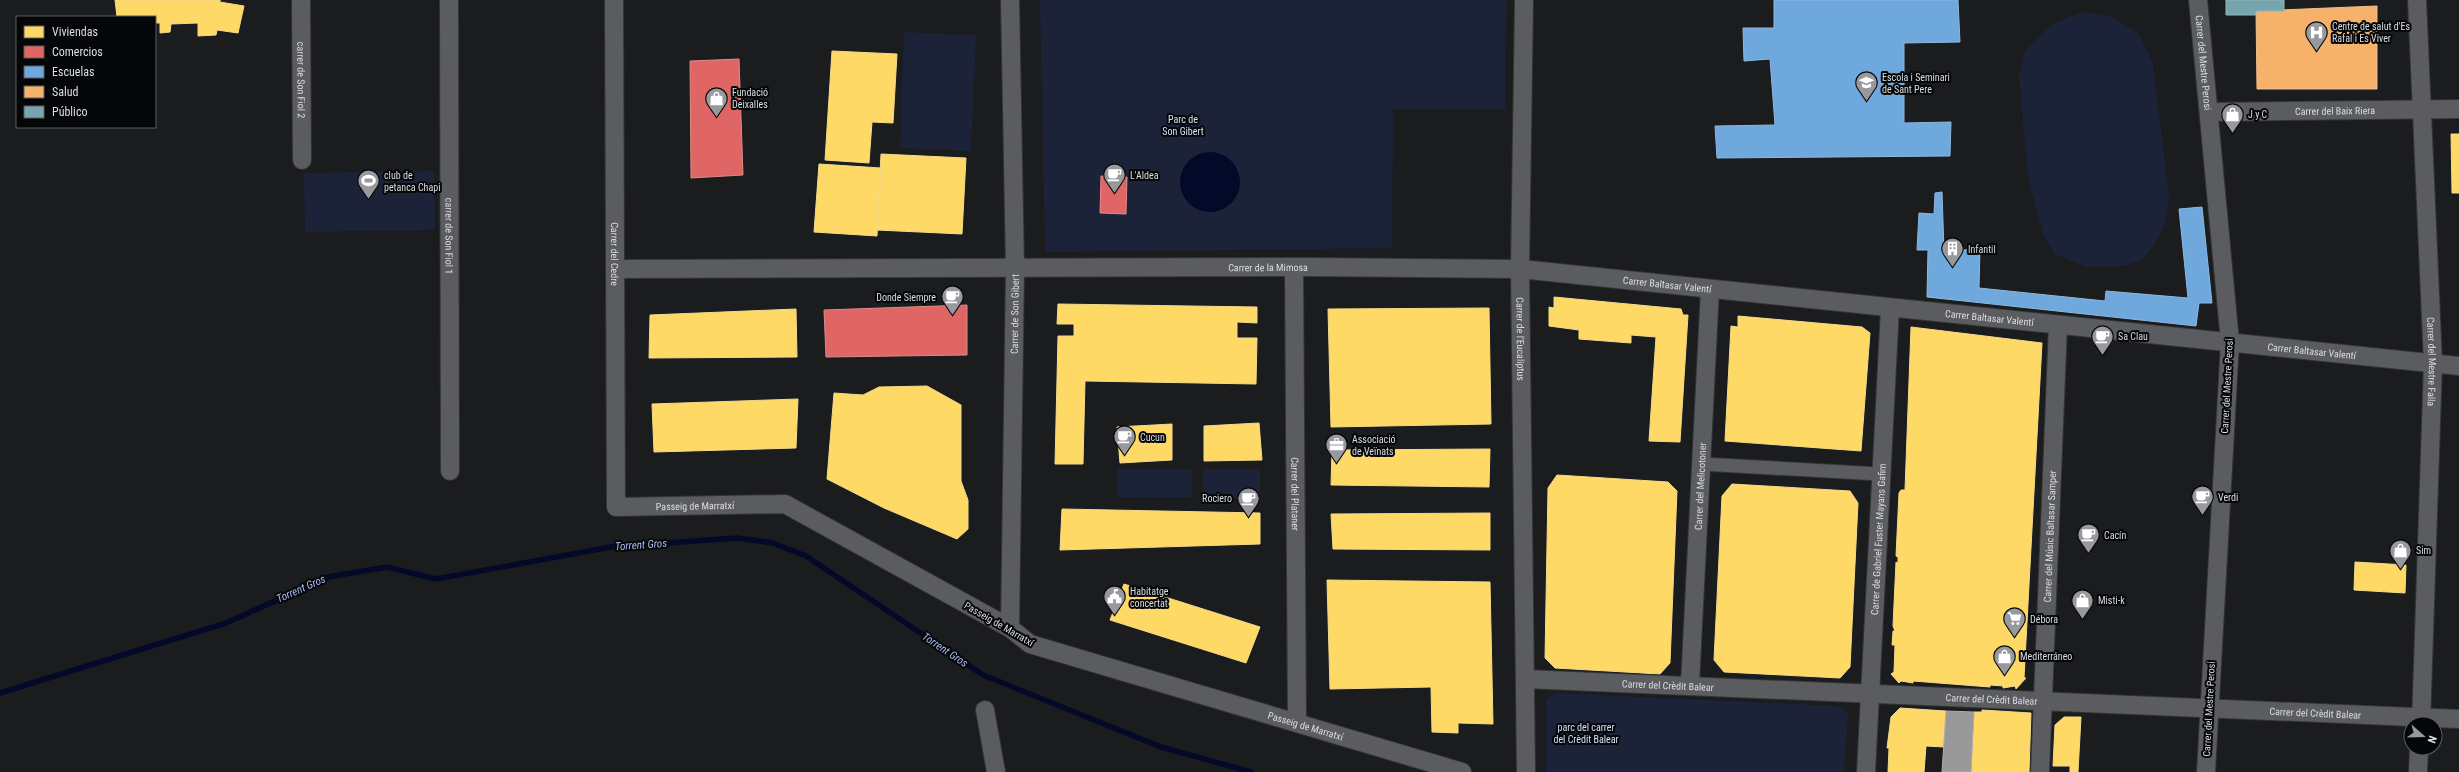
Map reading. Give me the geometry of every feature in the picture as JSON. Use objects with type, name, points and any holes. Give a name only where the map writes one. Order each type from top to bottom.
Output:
[{"type":"street","name":"carrer de Son Fiol 2","points":[[301,0],[302,160]]},
{"type":"street","name":"carrer de Son Fiol 1","points":[[449,0],[450,471]]},
{"type":"street","name":"Carrer del Cedre","points":[[614,0],[616,507]]},
{"type":"street","name":"Carrer de Son Gibert","points":[[1010,0],[1015,268],[1010,628]]},
{"type":"street","name":"Carrer de l'Eucaliptus","points":[[1524,0],[1520,270],[1526,772]]},
{"type":"street","name":"Carrer del Mestre Perosi","points":[[2198,0],[2210,112],[2230,342],[2206,772]]},
{"type":"street","name":"Carrer del Mestre Falla","points":[[2417,0],[2433,363],[2421,716]]},
{"type":"street","name":"Carrer del Baix Riera","points":[[2210,112],[2459,109]]},
{"type":"street","name":"Carrer de la Mimosa","points":[[615,269],[1294,267],[1520,270]]},
{"type":"street","name":"Carrer del Plataner","points":[[1294,267],[1297,722]]},
{"type":"street","name":"Carrer Baltasar Valentí","points":[[1520,270],[2459,366]]},
{"type":"street","name":"Carrer del Melicotoner","points":[[1690,684],[1710,289]]},
{"type":"street","name":"Carrer de Gabriel Fuster Mayans Gafim","points":[[1866,772],[1880,474],[1890,308]]},
{"type":"street","name":"Carrer del Músic Baltasar Samper","points":[[2040,772],[2058,325]]},
{"type":"street","points":[[1702,464],[1880,474]]},
{"type":"street","name":"Passeig de Marratxí","points":[[616,507],[786,504],[1010,628],[1030,644],[1462,772]]},
{"type":"street","name":"Carrer del Crèdit Balear","points":[[1525,679],[1690,684],[2403,719]]},
{"type":"street","points":[[985,710],[996,772]]},
{"type":"street","name":"Carrer del Crèdit Balear","points":[[2443,719],[2459,718]]},
{"type":"street","points":[[2418,772],[2419,756]]},
{"type":"green space","name":"Parc de Son Gibert","points":[[1040,0],[1506,0],[1505,109],[1393,109],[1392,248],[1045,252]]},
{"type":"green space","points":[[2081,12],[2113,17],[2139,34],[2153,63],[2169,196],[2166,222],[2154,246],[2140,261],[2122,266],[2086,267],[2055,254],[2044,237],[2028,178],[2019,75],[2025,51],[2049,26]]},
{"type":"green space","points":[[904,32],[976,35],[971,151],[900,148]]},
{"type":"green space","name":"club de petanca Chapi","points":[[434,171],[435,230],[305,232],[304,173]]},
{"type":"green space","points":[[1118,469],[1192,469],[1192,497],[1118,497]]},
{"type":"green space","points":[[1203,469],[1260,469],[1260,498],[1203,498]]},
{"type":"green space","name":"parc del carrer del Crèdit Balear","points":[[1554,693],[1840,706],[1848,714],[1844,772],[1546,772],[1546,700]]},
{"type":"shaded area","points":[[1204,152],[1216,152],[1232,160],[1238,170],[1240,182],[1238,194],[1232,204],[1216,212],[1204,212],[1188,204],[1180,188],[1180,176],[1188,160]]},
{"type":"building: Viviendas","points":[[115,0],[220,0],[220,2],[244,6],[238,33],[217,30],[216,35],[198,36],[198,23],[171,24],[170,32],[160,33],[160,23],[156,23],[156,16],[117,16]]},
{"type":"building: Viviendas","points":[[832,51],[897,54],[893,123],[872,122],[869,163],[825,160]]},
{"type":"building: Viviendas","points":[[2451,134],[2459,134],[2459,193],[2452,193]]},
{"type":"building: Viviendas","points":[[881,154],[966,158],[962,234],[877,230]]},
{"type":"building: Viviendas","points":[[819,164],[881,168],[877,236],[814,232]]},
{"type":"building: Viviendas","points":[[1554,297],[1681,309],[1683,315],[1688,315],[1680,442],[1649,441],[1656,337],[1631,335],[1631,343],[1579,339],[1579,330],[1549,326],[1549,307],[1554,308]]},
{"type":"building: Viviendas","points":[[1058,304],[1257,307],[1257,323],[1237,322],[1237,338],[1257,338],[1256,384],[1085,381],[1083,464],[1055,464],[1058,336],[1074,336],[1074,324],[1057,324]]},
{"type":"building: Viviendas","points":[[1489,308],[1491,424],[1331,427],[1328,309]]},
{"type":"building: Viviendas","points":[[796,309],[797,357],[649,358],[650,315]]},
{"type":"building: Viviendas","points":[[1738,316],[1862,327],[1870,333],[1861,451],[1725,441],[1731,326],[1738,327]]},
{"type":"building: Viviendas","points":[[1911,327],[2042,343],[2024,678],[2026,678],[2016,689],[2015,686],[2003,688],[2003,686],[1990,685],[1990,687],[1913,681],[1913,683],[1901,681],[1899,683],[1891,674],[1894,672],[1895,645],[1892,645],[1893,631],[1895,631],[1893,626],[1896,562],[1898,563],[1898,557],[1896,556],[1899,493],[1901,490],[1905,490]]},
{"type":"building: Viviendas","points":[[927,386],[961,405],[961,481],[968,500],[968,529],[957,539],[884,508],[827,479],[834,393],[863,395],[879,387]]},
{"type":"building: Viviendas","points":[[798,399],[796,448],[654,452],[652,404]]},
{"type":"building: Viviendas","points":[[1259,423],[1262,460],[1204,461],[1204,426]]},
{"type":"building: Viviendas","points":[[1172,424],[1172,460],[1120,463],[1117,427]]},
{"type":"building: Viviendas","points":[[1490,449],[1489,487],[1331,485],[1332,450]]},
{"type":"building: Viviendas","points":[[1557,475],[1668,482],[1677,491],[1670,663],[1660,674],[1555,668],[1545,658],[1548,488]]},
{"type":"building: Viviendas","points":[[1732,484],[1850,491],[1858,503],[1850,667],[1840,678],[1724,672],[1714,660],[1722,496]]},
{"type":"building: Viviendas","points":[[1062,509],[1260,513],[1260,544],[1060,550]]},
{"type":"building: Viviendas","points":[[1490,513],[1490,550],[1333,549],[1331,514]]},
{"type":"building: Viviendas","points":[[2355,562],[2406,565],[2405,593],[2354,590]]},
{"type":"building: Viviendas","points":[[1327,580],[1490,582],[1493,724],[1458,723],[1458,733],[1432,732],[1431,687],[1330,689]]},
{"type":"building: Viviendas","points":[[1124,584],[1260,627],[1246,663],[1110,620]]},
{"type":"building: Viviendas","points":[[1900,708],[1946,711],[1944,747],[1926,746],[1924,772],[1888,772],[1889,748],[1887,748],[1891,717]]},
{"type":"building: Viviendas","points":[[1982,710],[2031,713],[2029,772],[1971,772],[1974,712],[1982,712]]},
{"type":"building: Viviendas","points":[[2064,717],[2081,717],[2078,772],[2070,772],[2070,766],[2053,766],[2055,725]]},
{"type":"building: Comercios","name":"Fundació Deixalles","points":[[739,59],[743,175],[691,178],[690,61]]},
{"type":"building: Comercios","name":"L'Aldea","points":[[1101,176],[1127,177],[1126,214],[1100,213]]},
{"type":"building: Comercios","points":[[967,305],[967,355],[826,357],[824,310]]},
{"type":"building: Escuelas","points":[[1774,0],[1958,0],[1960,42],[1904,43],[1904,123],[1951,122],[1950,156],[1717,158],[1715,126],[1775,125],[1770,59],[1744,61],[1743,28],[1774,28]]},
{"type":"building: Escuelas","name":"Infantil","points":[[1942,192],[1944,251],[1980,249],[1979,288],[2105,301],[2106,291],[2188,298],[2179,209],[2202,207],[2212,303],[2199,303],[2196,326],[1927,297],[1928,250],[1917,250],[1919,213],[1934,214],[1935,193]]},
{"type":"building: Salud","name":"Centre de salut d'Es Rafal i Es Viver","points":[[2377,6],[2377,89],[2257,89],[2256,11]]},
{"type":"building: Público","points":[[2226,0],[2284,0],[2284,11],[2256,11],[2256,15],[2226,15]]},
{"type":"building: Industria","points":[[1946,711],[1974,712],[1971,772],[1942,772]]},
{"type":"waterway","name":"Torrent Gros","points":[[0,693],[226,623],[328,577],[387,567],[436,579],[611,547],[737,538],[773,543],[806,556],[983,675],[1161,747],[1251,772]]},
{"type":"place","name":"Centre de salut d'Es Rafal i Es Viver","points":[[2317,52]]},
{"type":"place","name":"Escola i Seminari de Sant Pere","points":[[1867,102]]},
{"type":"place","name":"Fundació Deixalles","points":[[716,118]]},
{"type":"place","name":"J y C","points":[[2233,134]]},
{"type":"place","name":"L'Aldea","points":[[1114,194]]},
{"type":"place","name":"club de petanca Chapi","points":[[369,200]]},
{"type":"place","name":"Infantil","points":[[1953,268]]},
{"type":"place","name":"Donde Siempre","points":[[952,316]]},
{"type":"place","name":"Sa Clau","points":[[2103,356]]},
{"type":"place","name":"Cucun","points":[[1125,456]]},
{"type":"place","name":"Associació de Veïnats","points":[[1337,464]]},
{"type":"place","name":"Verdi","points":[[2202,516]]},
{"type":"place","name":"Rociero","points":[[1248,518]]},
{"type":"place","name":"Cacín","points":[[2088,554]]},
{"type":"place","name":"Sim","points":[[2401,570]]},
{"type":"place","name":"Habitatge concertat","points":[[1115,616]]},
{"type":"place","name":"Misti-k","points":[[2082,620]]},
{"type":"place","name":"Débora","points":[[2015,638]]},
{"type":"place","name":"Mediterráneo","points":[[2004,676]]}]
